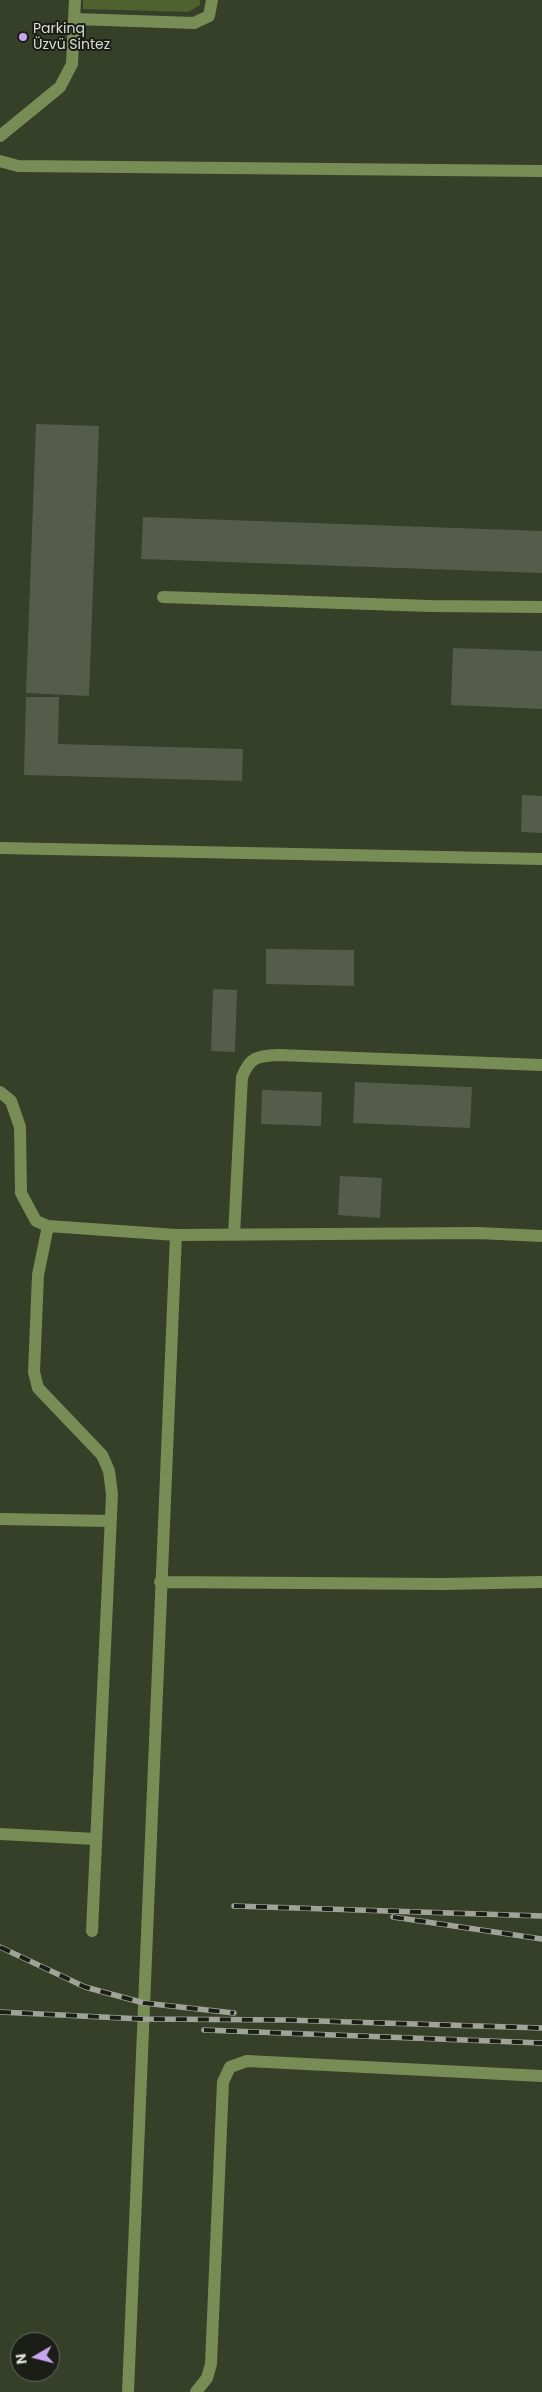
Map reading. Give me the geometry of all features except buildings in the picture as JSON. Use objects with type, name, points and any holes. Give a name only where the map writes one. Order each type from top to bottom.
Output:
[{"type":"lane","points":[[0,136],[60,87],[72,64],[75,0]]},
{"type":"lane","points":[[75,20],[194,24],[209,16],[212,0]]},
{"type":"lane","points":[[0,161],[18,166],[542,171]]},
{"type":"lane","points":[[163,597],[430,606],[542,607]]},
{"type":"lane","points":[[0,848],[542,859]]},
{"type":"lane","points":[[234,1235],[242,1077],[248,1064],[260,1056],[278,1054],[542,1065]]},
{"type":"lane","points":[[0,1092],[10,1100],[20,1127],[21,1193],[36,1222],[48,1226],[176,1235],[478,1233],[542,1236]]},
{"type":"lane","points":[[48,1226],[38,1275],[34,1372],[38,1388],[102,1455],[109,1471],[112,1494],[92,1931]]},
{"type":"lane","points":[[128,2392],[160,1582],[176,1235]]},
{"type":"lane","points":[[0,1519],[110,1521]]},
{"type":"lane","points":[[160,1582],[444,1584],[542,1582]]},
{"type":"lane","points":[[0,1834],[96,1840]]},
{"type":"lane","points":[[196,2392],[207,2378],[211,2364],[223,2082],[230,2067],[247,2061],[542,2076]]},
{"type":"shaded area","points":[[0,0],[542,0],[542,2392],[0,2392]]},
{"type":"green space","points":[[83,0],[200,0],[200,5],[188,12],[83,9]]},
{"type":"railway","points":[[234,1906],[542,1916]]},
{"type":"railway","points":[[393,1917],[542,1939]]},
{"type":"railway","points":[[0,1947],[85,1987],[144,2003],[234,2013]]},
{"type":"railway","points":[[0,2012],[142,2019],[286,2020],[542,2028]]},
{"type":"railway","points":[[204,2030],[542,2043]]},
{"type":"place","name":"Parkinq Üzvü Sintez","points":[[23,37]]}]
